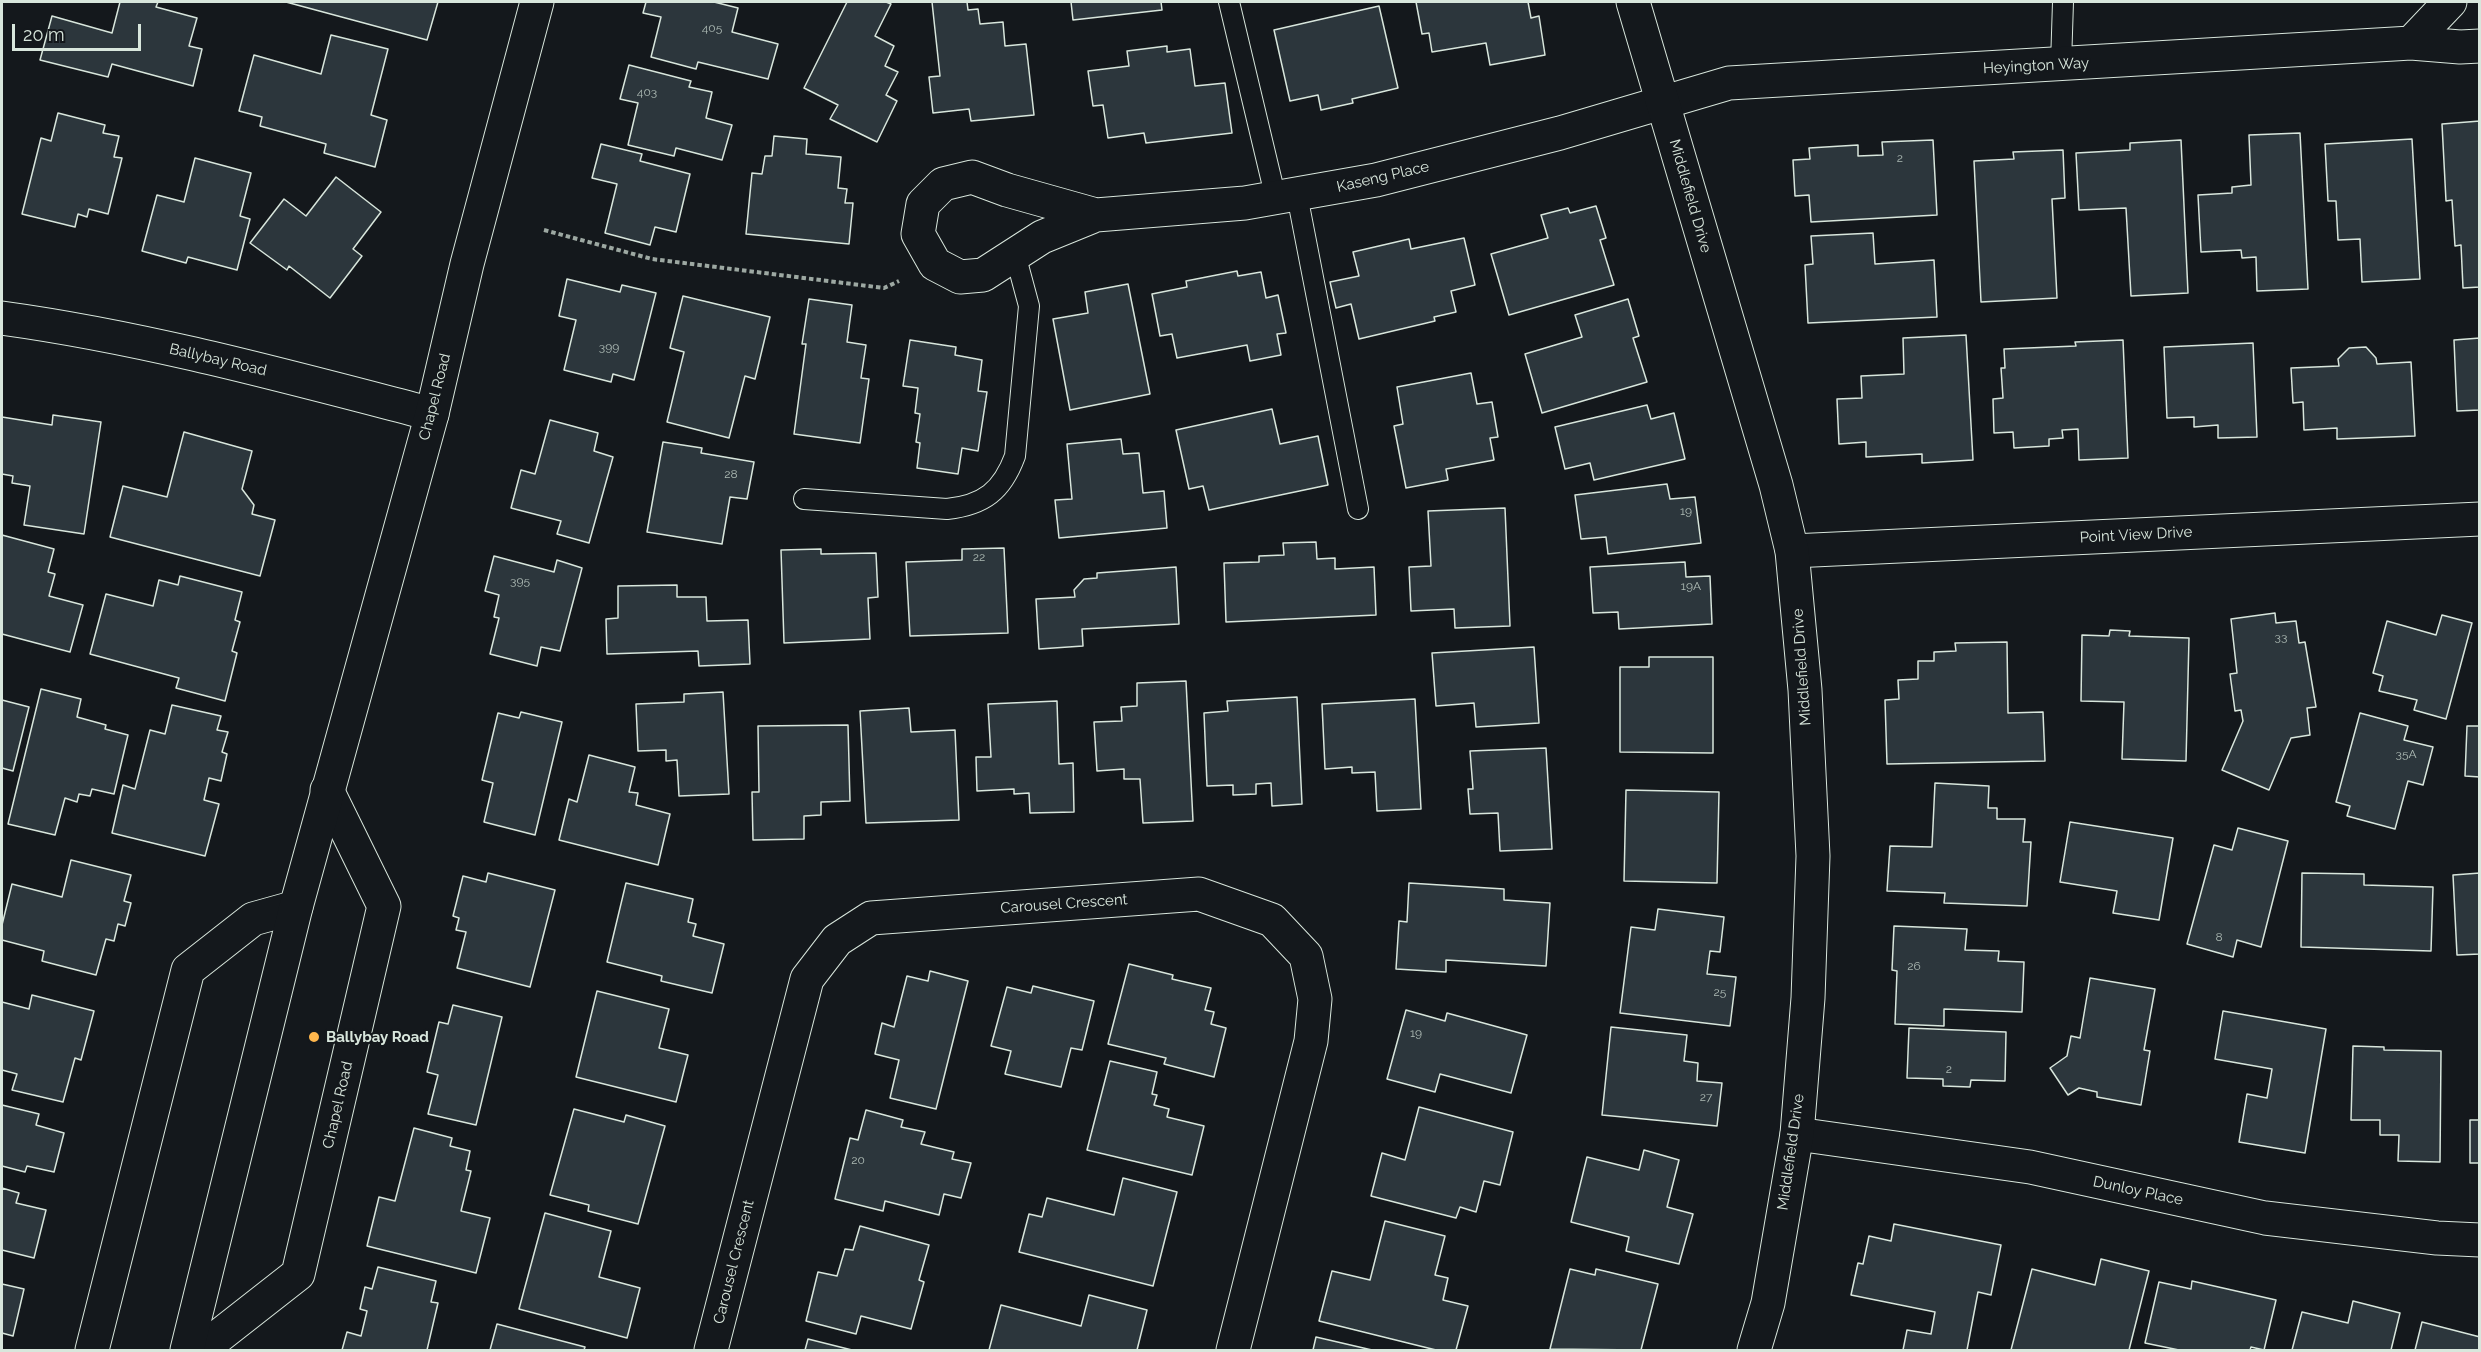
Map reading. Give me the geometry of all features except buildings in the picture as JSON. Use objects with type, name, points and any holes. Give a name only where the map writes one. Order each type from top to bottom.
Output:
[{"type":"street","name":"Chapel Road","points":[[187,1350],[296,907],[432,414],[467,264],[537,2]]},
{"type":"street","name":"Middlefield Drive","points":[[1633,2],[1776,485],[1792,551],[1805,690],[1813,856],[1808,998],[1797,1134],[1768,1303],[1754,1350]]},
{"type":"street","points":[[2411,43],[2450,2]]},
{"type":"street","name":"Heyington Way","points":[[1663,103],[1729,83],[2411,43],[2460,47],[2480,46]]},
{"type":"street","name":"Kaseng Place","points":[[1096,215],[1007,190],[972,177],[943,184],[923,204],[918,234],[935,264],[960,277],[983,275],[1042,237],[1096,215],[1245,203],[1376,180],[1560,133],[1663,103]]},
{"type":"street","name":"Ballybay Road","points":[[2,318],[62,326],[196,353],[432,414]]},
{"type":"street","name":"Point View Drive","points":[[1792,551],[2480,519]]},
{"type":"street","name":"Chapel Road","points":[[201,1350],[298,1274],[384,906],[327,790]]},
{"type":"street","name":"Carousel Crescent","points":[[711,1350],[807,979],[837,940],[871,918],[1199,894],[1272,920],[1306,956],[1315,999],[1311,1041],[1233,1350]]},
{"type":"street","points":[[92,1350],[188,970],[253,919],[296,907]]},
{"type":"street","name":"Dunloy Place","points":[[1797,1134],[2030,1167],[2265,1218],[2437,1238],[2480,1240]]},
{"type":"lane","points":[[1229,2],[1286,197],[1359,509]]},
{"type":"lane","points":[[2061,64],[2063,2]]},
{"type":"lane","points":[[804,499],[948,509],[964,507],[994,492],[1007,476],[1015,456],[1029,306],[1014,254]]},
{"type":"path","points":[[544,230],[652,259],[884,288],[935,264]]},
{"type":"place","name":"Ballybay Road","points":[[314,1037]]}]
